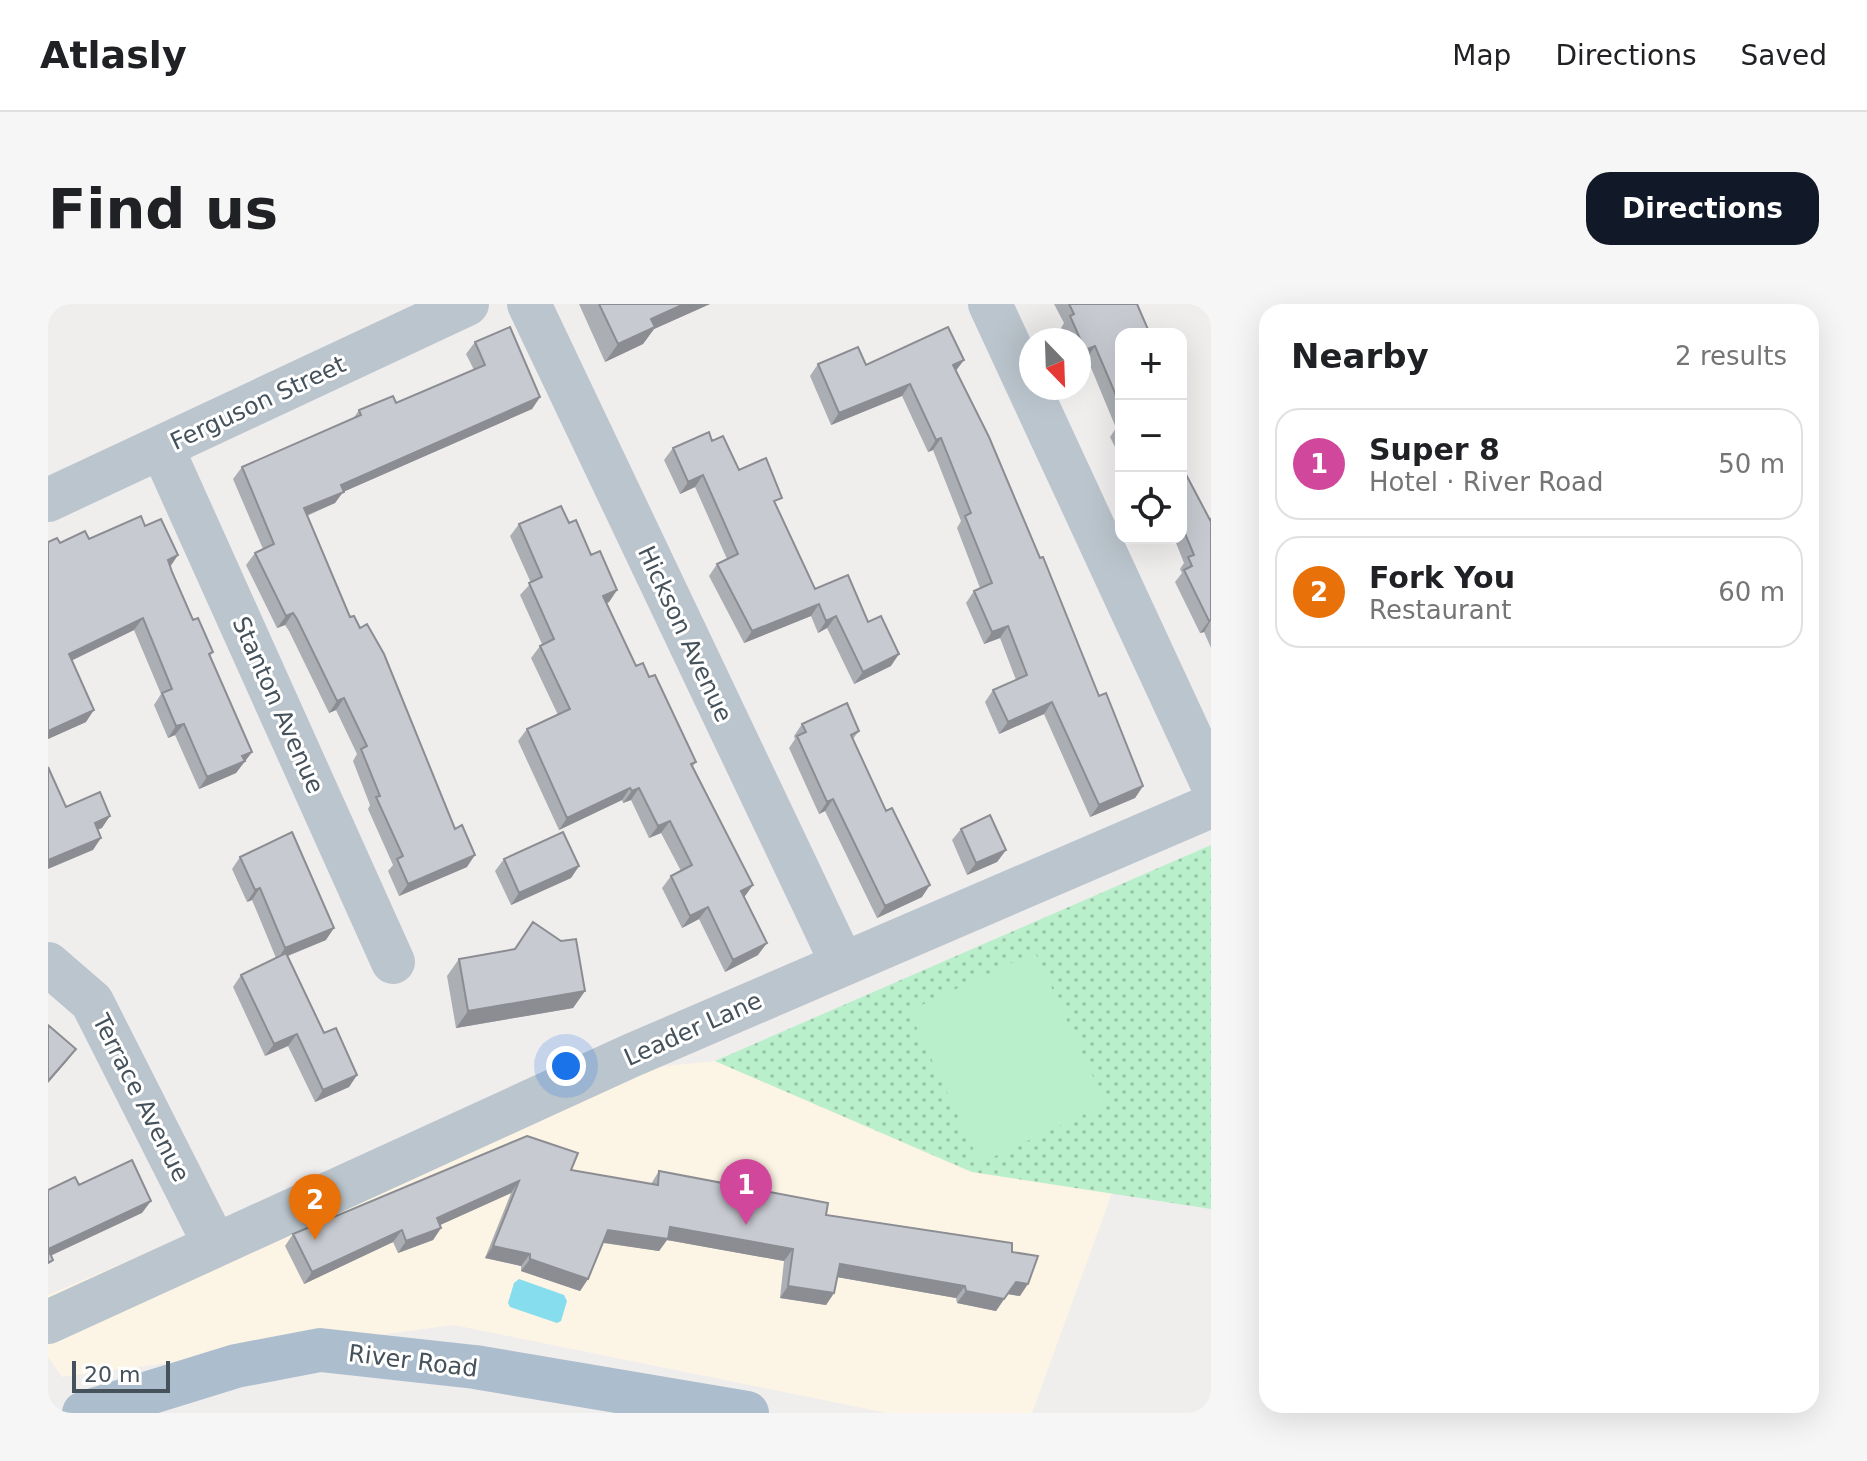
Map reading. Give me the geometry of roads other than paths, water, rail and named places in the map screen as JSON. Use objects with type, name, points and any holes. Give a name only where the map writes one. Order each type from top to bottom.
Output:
[{"type":"main road","name":"River Road","points":[[84,1413],[236,1366],[320,1350],[475,1367],[747,1413]]},
{"type":"street","name":"Ferguson Street","points":[[48,500],[467,304]]},
{"type":"street","name":"Hickson Avenue","points":[[529,304],[842,963]]},
{"type":"street","points":[[990,304],[1211,781]]},
{"type":"street","name":"Stanton Avenue","points":[[162,448],[393,962]]},
{"type":"street","name":"Leader Lane","points":[[48,1322],[842,963],[1211,806]]},
{"type":"street","name":"Terrace Avenue","points":[[48,964],[92,1002],[215,1245]]},
{"type":"water","points":[[519,1279],[564,1295],[567,1301],[561,1321],[557,1323],[510,1307],[508,1303],[514,1283]]},
{"type":"place","name":"Super 8","points":[[746,1225]]},
{"type":"place","name":"Fork You","points":[[315,1240]]}]
